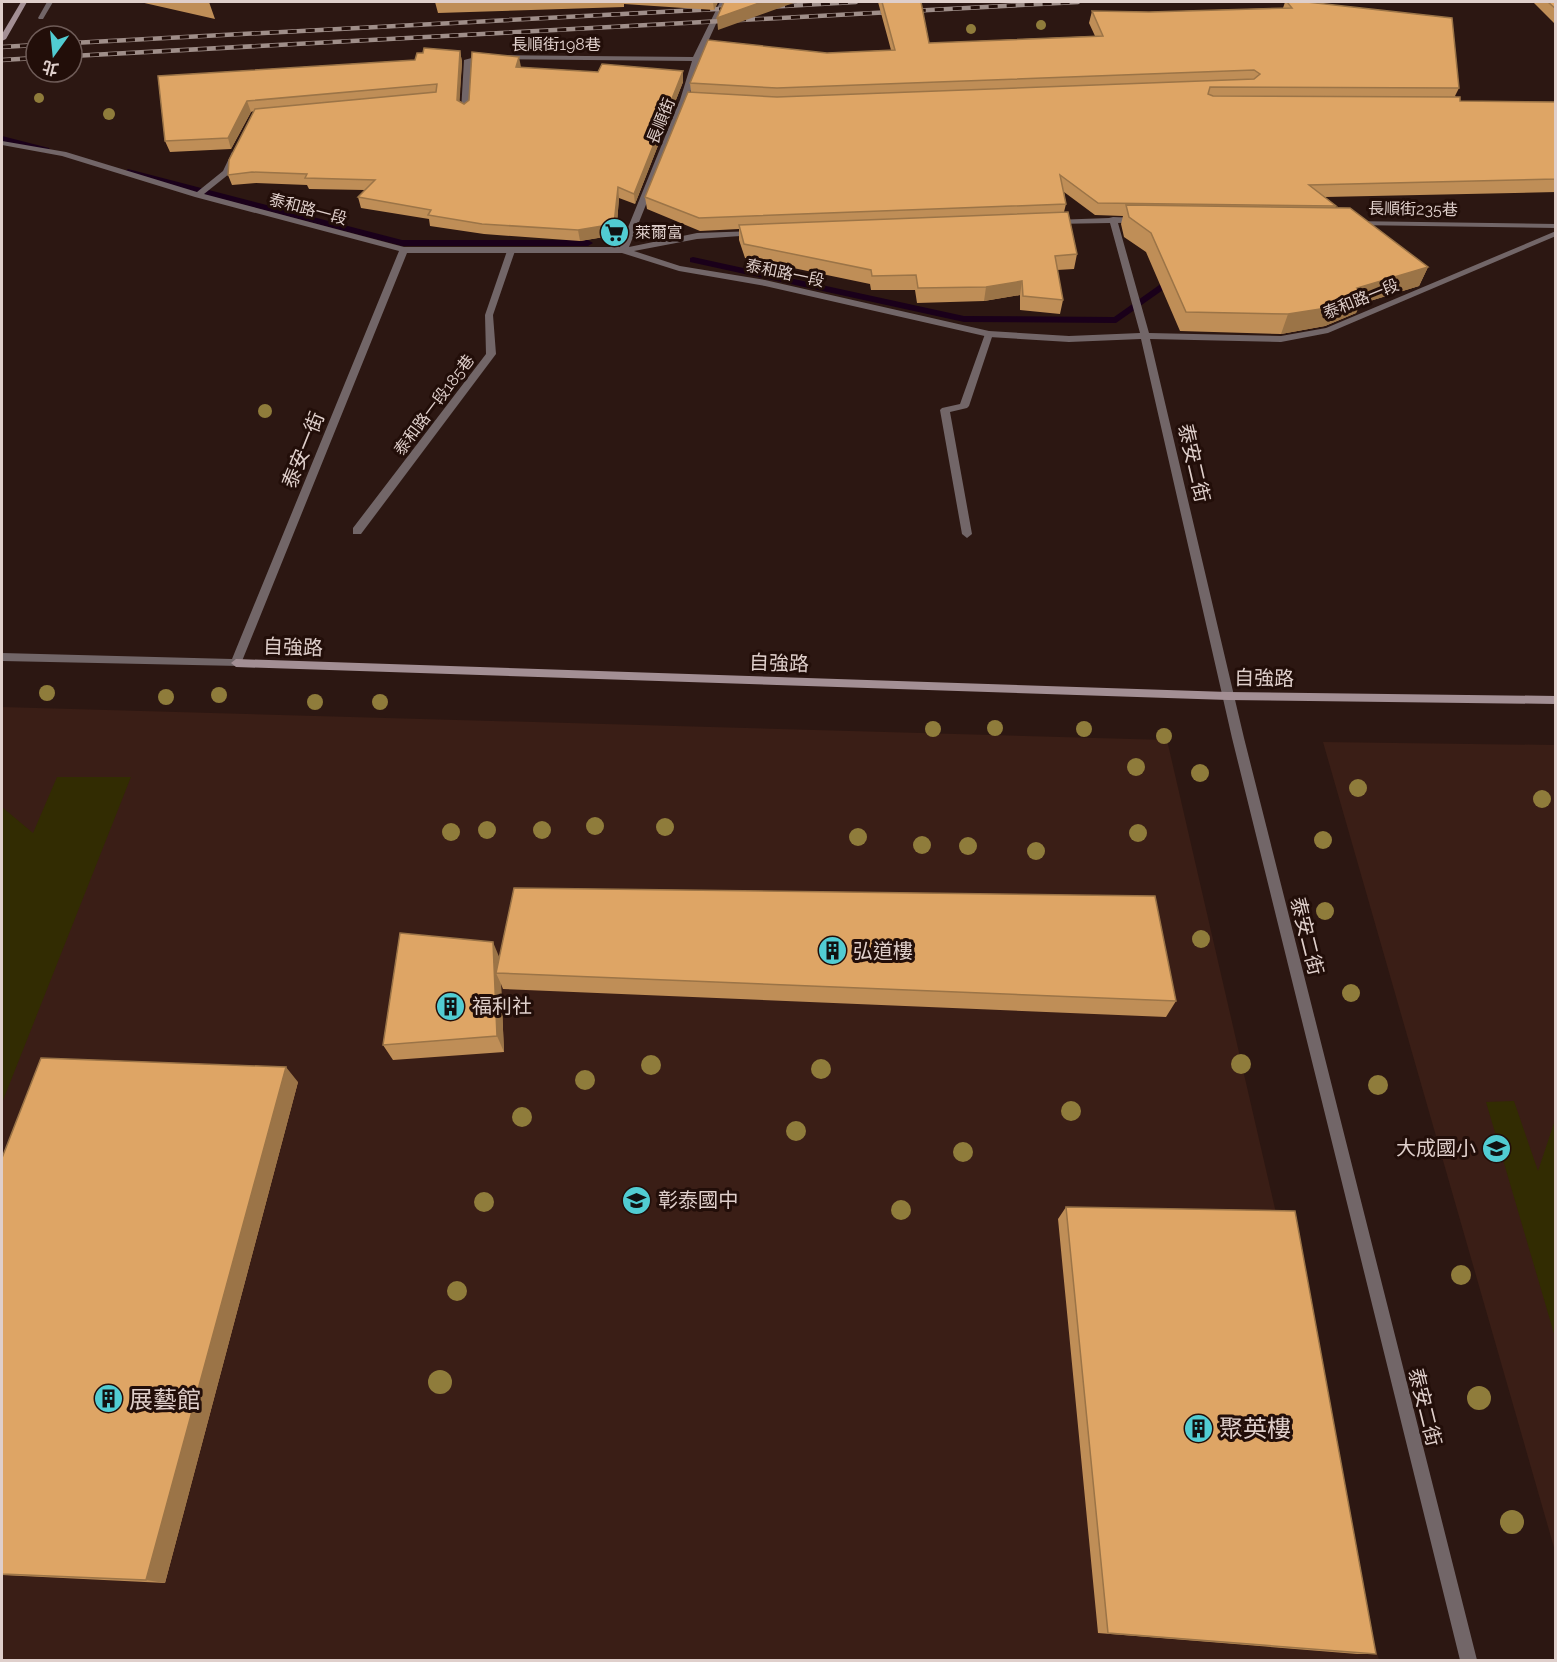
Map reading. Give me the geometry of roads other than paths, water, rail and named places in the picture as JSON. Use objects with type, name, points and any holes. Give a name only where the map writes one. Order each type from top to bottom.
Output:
[{"type":"street","points":[[2,39],[24,2]]},
{"type":"street","points":[[40,18],[50,2]]},
{"type":"street","name":"長順街","points":[[623,250],[684,100],[696,58],[723,2]]},
{"type":"street","name":"長順街198巷","points":[[465,111],[468,60],[483,57],[696,58]]},
{"type":"street","points":[[684,100],[695,101]]},
{"type":"street","name":"泰和路一段","points":[[2,143],[63,154],[198,195],[404,250],[623,250],[679,268],[765,283],[989,334],[1069,339],[1145,336],[1281,339],[1328,330],[1556,233]]},
{"type":"street","points":[[198,195],[226,172],[240,144]]},
{"type":"street","name":"泰安二街","points":[[1113,219],[1142,319],[1228,696],[1469,1660]]},
{"type":"street","points":[[1041,222],[1148,220]]},
{"type":"street","name":"長順街235巷","points":[[1340,223],[1556,226]]},
{"type":"street","points":[[623,250],[697,236],[769,233]]},
{"type":"street","name":"泰安一街","points":[[236,663],[404,250]]},
{"type":"street","name":"泰和路一段185巷","points":[[357,531],[491,354],[489,315],[511,251]]},
{"type":"street","points":[[968,534],[945,411],[964,406],[989,334]]},
{"type":"street","name":"自強路","points":[[2,657],[1228,696],[1556,700]]},
{"type":"waterway","points":[[2,139],[46,150]]},
{"type":"waterway","points":[[128,172],[402,243],[588,243]]},
{"type":"waterway","points":[[693,260],[964,319],[1116,320],[1175,278]]},
{"type":"railway","points":[[767,7],[856,2]]},
{"type":"railway","points":[[84,55],[1078,2]]},
{"type":"railway","points":[[84,42],[737,8]]},
{"type":"railway","points":[[2,47],[24,46]]},
{"type":"railway","points":[[2,60],[24,59]]},
{"type":"place","name":"萊爾富","points":[[614,232]]},
{"type":"place","name":"弘道樓","points":[[832,951]]},
{"type":"place","name":"福利社","points":[[451,1006]]},
{"type":"place","name":"大成國小","points":[[1497,1148]]},
{"type":"place","name":"彰泰國中","points":[[637,1200]]},
{"type":"place","name":"展藝館","points":[[108,1399]]},
{"type":"place","name":"聚英樓","points":[[1198,1428]]}]
